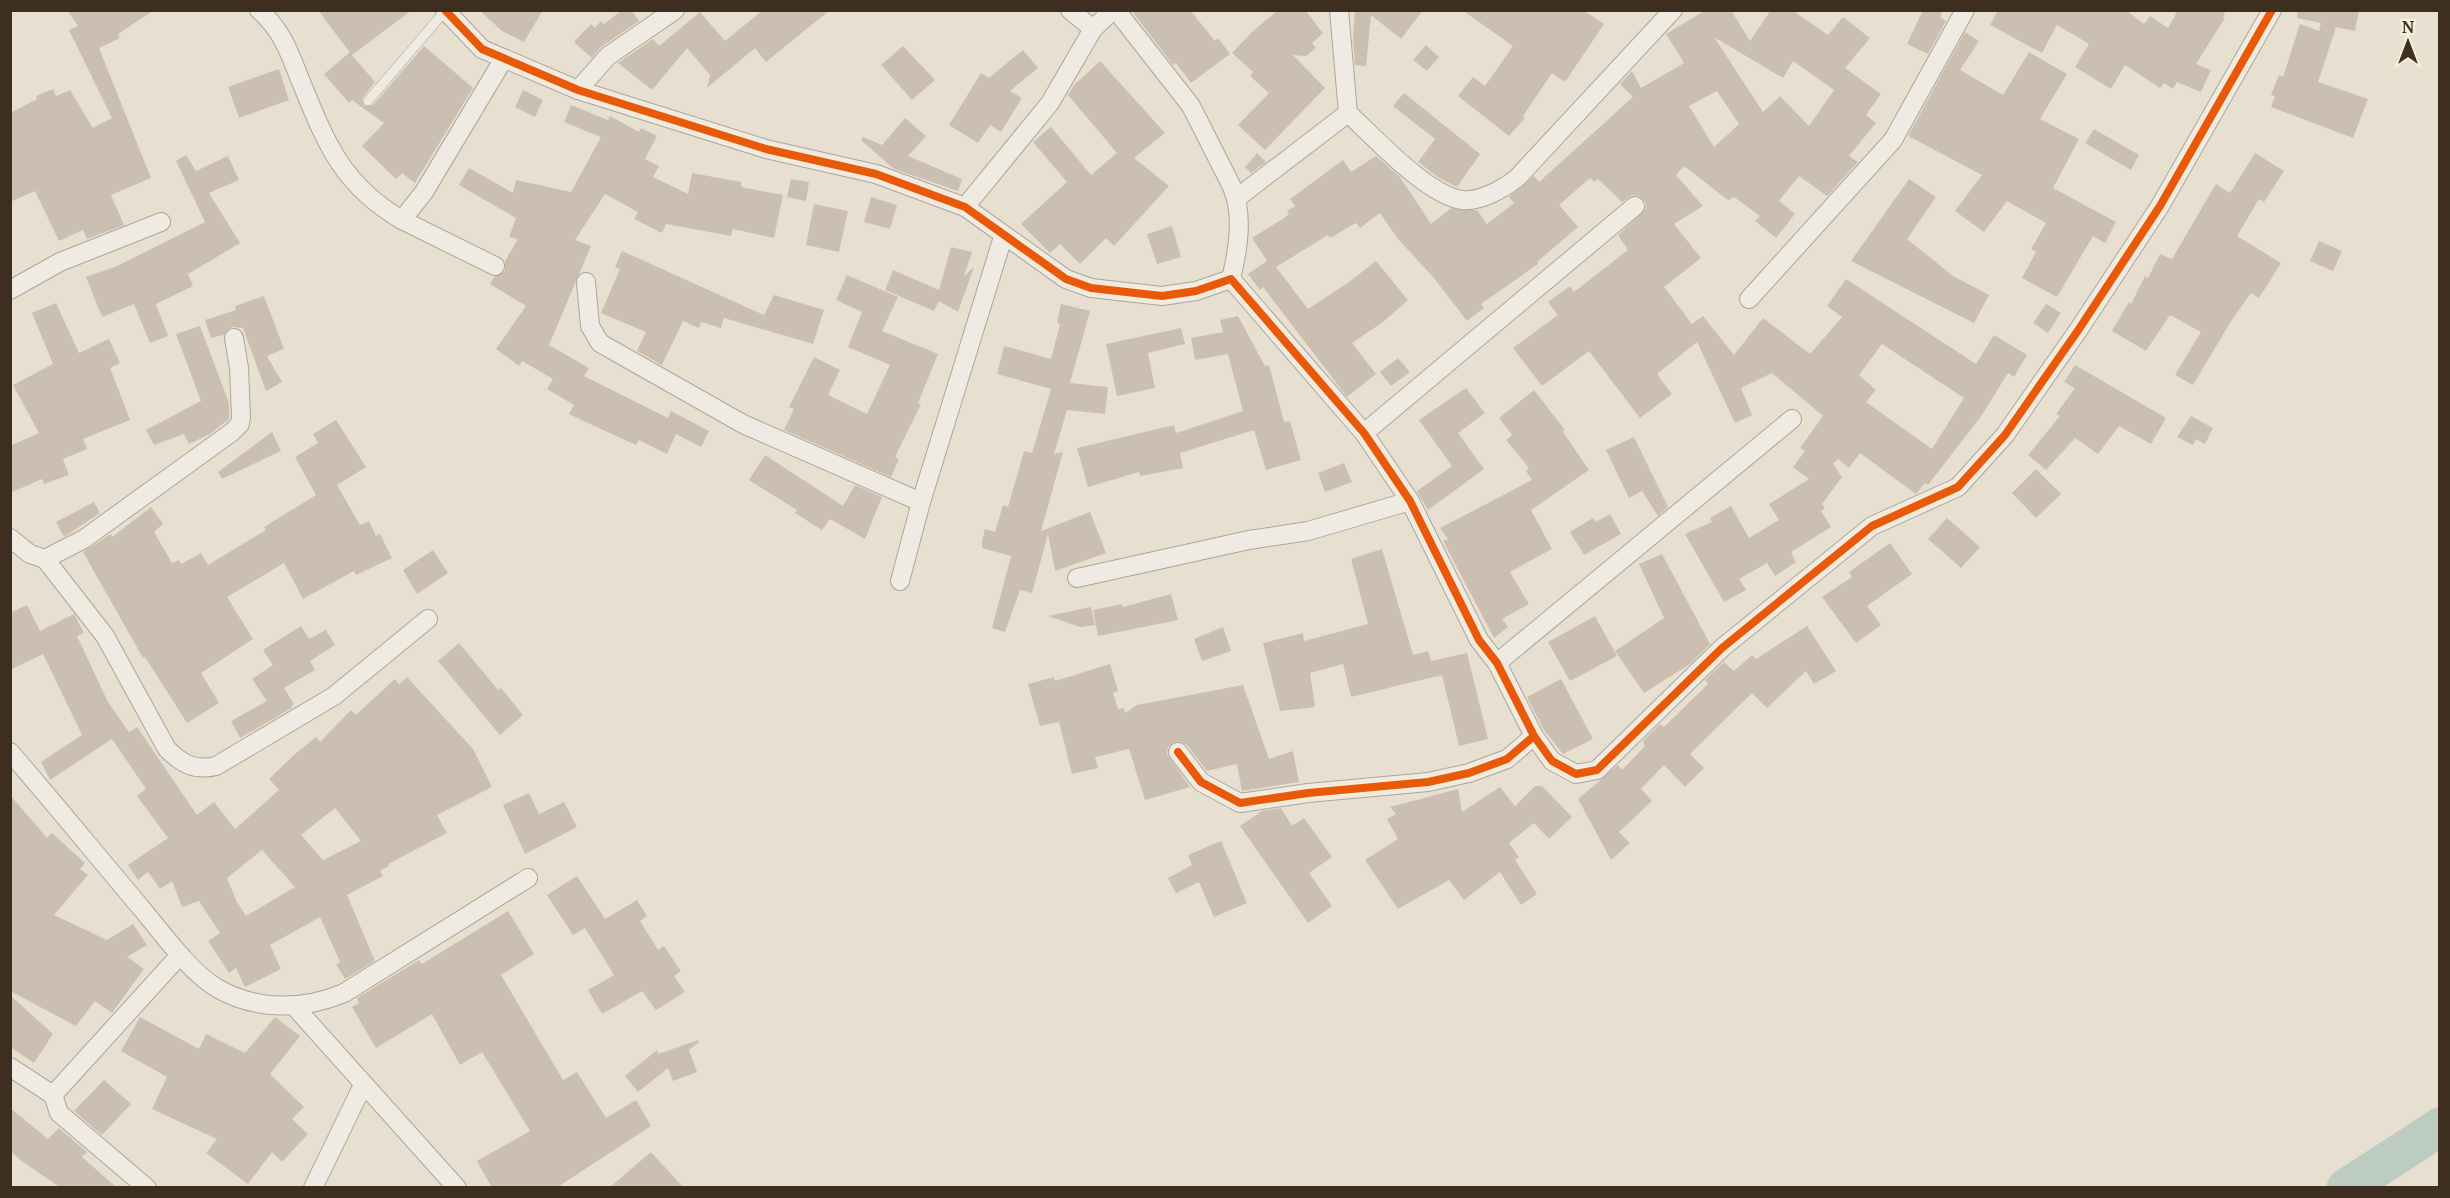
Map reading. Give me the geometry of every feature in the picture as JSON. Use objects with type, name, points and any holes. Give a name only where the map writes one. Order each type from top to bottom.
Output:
[{"type":"street","points":[[259,10],[276,24],[327,145],[338,163],[378,206],[495,266]]},
{"type":"street","points":[[578,90],[609,56],[675,10]]},
{"type":"street","points":[[1070,10],[1093,30]]},
{"type":"street","points":[[965,207],[1050,103],[1093,30],[1115,10],[1191,106],[1237,198],[1239,248],[1231,279]]},
{"type":"street","points":[[1339,10],[1348,113],[1437,192],[1464,200],[1499,192],[1517,178],[1673,10]]},
{"type":"street","points":[[1749,299],[1893,140],[1965,10]]},
{"type":"street","points":[[1231,279],[1364,433],[1410,501],[1479,640],[1497,663],[1534,736],[1552,761],[1576,774],[1597,770],[1722,648],[1872,526],[1958,487],[2005,435],[2079,329],[2160,206],[2272,10]]},
{"type":"street","points":[[445,11],[482,49],[503,60],[578,90],[766,148],[876,174],[965,207],[1003,237],[1066,279],[1091,288],[1161,296],[1196,291],[1231,279]]},
{"type":"street","points":[[402,220],[424,192],[503,60]]},
{"type":"street","points":[[1237,198],[1348,113]]},
{"type":"street","points":[[1364,433],[1635,206]]},
{"type":"street","points":[[10,290],[60,262],[161,222]]},
{"type":"street","points":[[900,581],[921,502],[1003,237]]},
{"type":"street","points":[[586,282],[590,326],[600,343],[743,424],[921,502]]},
{"type":"street","points":[[45,559],[84,539],[240,424],[239,368],[234,338]]},
{"type":"street","points":[[1497,663],[1792,419]]},
{"type":"street","points":[[1077,578],[1249,540],[1308,531],[1410,501]]},
{"type":"street","points":[[10,538],[30,554],[45,559],[105,636],[167,749],[176,758],[193,768],[216,766],[334,696],[428,619]]},
{"type":"street","points":[[1178,753],[1201,782],[1240,803],[1308,793],[1428,782],[1469,773],[1507,759],[1534,736]]},
{"type":"street","points":[[10,752],[180,955],[215,988],[251,1002],[294,1006],[327,1000],[361,985],[528,878]]},
{"type":"street","points":[[53,1095],[180,955]]},
{"type":"street","points":[[294,1006],[457,1188]]},
{"type":"street","points":[[10,1067],[53,1095],[59,1113],[147,1188]]},
{"type":"street","points":[[313,1188],[363,1085]]},
{"type":"lane","points":[[368,101],[445,11]]},
{"type":"building","points":[[67,10],[154,10],[118,34],[120,38],[99,48],[151,178],[111,195],[124,225],[87,239],[83,230],[59,241],[35,191],[10,202],[10,113],[37,99],[36,96],[53,89],[56,96],[70,90],[93,128],[112,118],[69,30],[78,26]]},
{"type":"building","points":[[318,10],[412,10],[352,55],[375,82],[362,99],[364,106],[373,105],[424,46],[473,88],[415,183],[402,173],[396,179],[362,146],[384,123],[352,100],[349,103],[324,74],[350,52]]},
{"type":"building","points":[[479,10],[543,10],[524,42],[502,31]]},
{"type":"building","points":[[622,10],[631,10],[639,21],[601,47],[592,58],[574,42],[591,24],[595,28],[601,21],[604,24]]},
{"type":"building","points":[[763,10],[830,10],[766,62],[755,48],[707,88],[710,75],[687,48],[652,90],[618,63],[653,39],[659,46],[700,12],[725,41]]},
{"type":"building","points":[[1131,10],[1190,10],[1215,41],[1218,38],[1230,54],[1191,83],[1176,63],[1173,65]]},
{"type":"building","points":[[1278,10],[1305,10],[1323,33],[1312,43],[1316,48],[1306,56],[1293,55],[1325,88],[1265,150],[1238,125],[1269,93],[1250,76],[1253,72],[1232,53]]},
{"type":"building","points":[[1355,10],[1423,10],[1401,39],[1371,15],[1366,66],[1355,65],[1353,39]]},
{"type":"building","points":[[1462,10],[1583,10],[1604,24],[1565,82],[1552,73],[1523,116],[1525,118],[1509,136],[1458,96],[1473,77],[1485,86],[1513,46]]},
{"type":"building","points":[[1706,10],[1731,10],[1750,41],[1771,10],[1792,10],[1828,35],[1843,17],[1870,38],[1845,68],[1881,94],[1866,115],[1876,123],[1849,156],[1858,162],[1827,196],[1799,176],[1779,201],[1795,214],[1776,238],[1755,221],[1760,216],[1734,197],[1728,200],[1684,166],[1676,175],[1703,206],[1674,224],[1701,258],[1664,287],[1692,324],[1703,316],[1734,355],[1763,318],[1810,354],[1842,317],[1827,306],[1846,279],[1976,364],[1994,335],[2027,355],[2014,377],[2008,373],[1982,415],[1928,485],[1925,483],[1916,494],[1860,453],[1849,468],[1838,459],[1833,464],[1842,477],[1822,504],[1825,508],[1821,511],[1831,527],[1791,552],[1796,562],[1775,576],[1767,563],[1739,579],[1746,590],[1724,602],[1685,534],[1712,522],[1710,518],[1731,506],[1749,538],[1779,520],[1769,504],[1809,479],[1793,467],[1805,451],[1800,448],[1823,416],[1772,373],[1741,388],[1752,415],[1735,423],[1697,342],[1657,374],[1672,394],[1640,418],[1589,351],[1542,386],[1513,348],[1558,315],[1548,302],[1570,286],[1574,292],[1628,250],[1618,235],[1645,210],[1646,203],[1639,196],[1632,195],[1622,202],[1598,179],[1594,182],[1590,178],[1559,205],[1578,227],[1537,262],[1538,264],[1481,304],[1484,308],[1467,321],[1433,277],[1398,239],[1380,213],[1360,228],[1356,223],[1330,238],[1328,235],[1276,267],[1308,309],[1376,261],[1408,300],[1383,322],[1352,343],[1376,374],[1347,397],[1263,287],[1260,290],[1248,274],[1267,261],[1252,238],[1289,214],[1287,211],[1295,206],[1290,199],[1343,160],[1351,172],[1376,156],[1400,177],[1431,224],[1451,208],[1477,210],[1487,224],[1514,203],[1509,197],[1534,176],[1539,182],[1633,97],[1620,84],[1632,71],[1641,88],[1684,63],[1666,34]],"holes":[[[1714,37],[1783,78],[1793,61],[1834,90],[1809,126],[1780,96],[1763,112]],[[1717,91],[1739,124],[1714,147],[1689,106]],[[1882,344],[1964,398],[1932,449],[1866,402],[1876,390],[1859,375]]]},
{"type":"building","points":[[1923,10],[1943,10],[1940,17],[1946,21],[1928,54],[1907,44]]},
{"type":"building","points":[[1998,10],[2126,10],[2144,24],[2150,16],[2168,28],[2178,10],[2226,10],[2223,17],[2225,18],[2196,64],[2211,70],[2201,92],[2177,82],[2173,89],[2164,83],[2160,88],[2125,65],[2111,89],[2075,67],[2089,44],[2057,25],[2042,53],[1990,25]]},
{"type":"building","points":[[2298,10],[2359,10],[2355,31],[2336,27],[2318,82],[2368,99],[2353,138],[2271,107],[2275,96],[2271,95],[2279,75],[2283,77],[2300,24],[2319,31],[2321,23],[2297,18]]},
{"type":"building","points":[[1965,32],[1979,41],[1960,70],[2003,95],[2029,52],[2067,74],[2040,119],[2079,139],[2053,188],[2116,222],[2105,243],[2093,236],[2057,297],[2022,278],[2036,252],[2031,249],[2046,223],[2007,201],[1984,232],[1955,211],[1982,175],[1908,136]]},
{"type":"building","points":[[1426,45],[1439,57],[1427,71],[1413,60]]},
{"type":"building","points":[[903,46],[935,80],[912,100],[881,65]]},
{"type":"building","points":[[1023,50],[1038,68],[1010,91],[1022,98],[1001,132],[990,125],[978,143],[949,125],[981,73],[989,78]]},
{"type":"building","points":[[1100,61],[1165,133],[1134,158],[1169,186],[1114,246],[1106,238],[1080,264],[1060,244],[1050,253],[1021,224],[1067,182],[1033,142],[1051,127],[1091,175],[1117,153],[1068,95],[1074,85]]},
{"type":"building","points":[[279,69],[289,100],[239,118],[228,87]]},
{"type":"building","points":[[523,90],[543,100],[535,117],[515,107]]},
{"type":"building","points":[[1404,93],[1480,154],[1457,187],[1439,178],[1418,162],[1435,139],[1393,106]]},
{"type":"building","points":[[571,105],[608,120],[610,116],[639,132],[641,128],[657,136],[645,159],[659,166],[653,177],[688,194],[692,173],[741,182],[741,187],[783,195],[774,238],[733,229],[731,236],[666,224],[662,233],[634,219],[638,212],[605,194],[575,240],[591,246],[549,345],[589,368],[584,376],[668,418],[671,411],[709,431],[701,447],[676,434],[667,454],[639,440],[636,445],[592,425],[569,414],[574,405],[547,389],[553,379],[522,361],[519,366],[496,349],[526,306],[490,284],[494,277],[505,271],[505,261],[518,239],[509,237],[516,218],[459,185],[469,168],[513,193],[516,180],[571,192],[601,137],[564,122]]},
{"type":"building","points":[[905,118],[926,136],[908,156],[962,179],[958,191],[894,169],[861,140],[863,137],[882,145]]},
{"type":"building","points":[[2094,129],[2139,155],[2131,170],[2085,143]]},
{"type":"building","points":[[1257,153],[1266,162],[1251,173],[1245,167]]},
{"type":"building","points":[[2255,153],[2284,171],[2264,202],[2259,199],[2237,236],[2281,263],[2259,298],[2251,293],[2231,321],[2193,385],[2175,375],[2201,332],[2170,315],[2146,351],[2112,331],[2129,302],[2131,304],[2145,276],[2148,278],[2160,254],[2172,259],[2216,184],[2230,193]]},
{"type":"building","points":[[186,155],[196,171],[228,156],[239,180],[209,193],[240,243],[188,274],[193,286],[156,304],[168,336],[150,343],[134,304],[102,317],[86,277],[115,267],[205,222],[176,161]]},
{"type":"building","points":[[791,179],[809,182],[806,201],[787,197]]},
{"type":"building","points":[[1909,179],[1936,197],[1907,239],[1953,276],[1989,295],[1974,323],[1851,261]]},
{"type":"building","points":[[871,197],[897,205],[890,229],[864,222]]},
{"type":"building","points":[[814,204],[848,211],[839,252],[806,245]]},
{"type":"building","points":[[1172,226],[1181,257],[1157,264],[1147,234]]},
{"type":"building","points":[[2319,241],[2342,251],[2333,271],[2310,261]]},
{"type":"building","points":[[951,247],[972,252],[964,276],[974,267],[958,312],[939,301],[934,311],[885,290],[893,270],[939,290]]},
{"type":"building","points":[[622,251],[764,315],[774,295],[824,310],[813,344],[724,318],[721,328],[701,322],[699,328],[683,321],[662,365],[637,351],[646,332],[601,313],[620,269],[615,267]]},
{"type":"building","points":[[847,275],[898,297],[882,331],[938,354],[918,403],[921,404],[895,457],[899,459],[891,477],[784,430],[794,409],[789,407],[814,357],[840,370],[828,395],[867,414],[890,365],[848,347],[862,312],[836,300]]},
{"type":"building","points":[[264,296],[284,349],[267,356],[282,382],[266,391],[243,328],[232,327],[223,335],[211,338],[205,320],[236,310],[235,306]]},
{"type":"building","points":[[56,303],[79,353],[109,339],[120,363],[110,368],[130,420],[83,439],[87,449],[63,459],[69,475],[44,484],[42,479],[10,493],[10,446],[39,433],[13,385],[53,364],[32,313]]},
{"type":"building","points":[[1061,304],[1090,311],[1070,383],[1108,387],[1105,414],[1067,410],[1054,454],[1063,452],[1041,531],[1090,512],[1106,553],[1055,571],[1048,534],[1032,593],[1020,590],[1005,632],[992,628],[1011,556],[982,548],[982,541],[985,529],[995,532],[1003,505],[1008,507],[1024,451],[1032,453],[1051,389],[997,374],[1004,346],[1051,359],[1060,324],[1057,323]]},
{"type":"building","points":[[2046,304],[2061,313],[2048,333],[2033,323]]},
{"type":"building","points":[[1238,316],[1265,366],[1269,365],[1284,422],[1290,421],[1301,460],[1266,470],[1254,430],[1180,453],[1183,468],[1140,476],[1139,472],[1088,487],[1077,448],[1174,425],[1176,433],[1243,411],[1228,354],[1195,360],[1191,338],[1223,332],[1220,320]]},
{"type":"building","points":[[200,326],[229,403],[229,419],[210,434],[189,444],[184,434],[154,445],[146,430],[201,401],[176,334]]},
{"type":"building","points":[[1181,328],[1185,344],[1148,353],[1155,388],[1117,396],[1106,344]]},
{"type":"building","points":[[1398,358],[1410,372],[1391,386],[1380,372]]},
{"type":"building","points":[[2075,365],[2166,418],[2151,444],[2119,426],[2098,454],[2075,438],[2046,470],[2028,455],[2060,416],[2056,414],[2075,388],[2064,382]]},
{"type":"building","points":[[1466,388],[1485,413],[1458,433],[1484,469],[1428,510],[1417,491],[1452,466],[1419,420]]},
{"type":"building","points":[[1534,390],[1565,430],[1563,432],[1589,470],[1531,510],[1552,549],[1510,572],[1529,604],[1502,619],[1508,627],[1494,638],[1443,541],[1448,539],[1440,528],[1532,480],[1526,471],[1529,468],[1506,440],[1512,435],[1499,418]]},
{"type":"building","points":[[2191,416],[2213,428],[2205,444],[2196,439],[2193,445],[2177,437]]},
{"type":"building","points":[[336,420],[366,467],[337,485],[360,525],[369,521],[376,536],[380,534],[392,558],[356,575],[354,571],[303,599],[284,563],[227,597],[253,639],[201,673],[219,703],[187,723],[145,657],[143,658],[83,552],[111,534],[112,537],[151,507],[163,524],[154,532],[172,563],[179,560],[181,564],[201,553],[208,565],[266,530],[264,527],[316,495],[295,457],[318,443],[313,434]]},
{"type":"building","points":[[272,432],[281,451],[222,479],[218,472]]},
{"type":"building","points":[[1634,437],[1668,507],[1658,516],[1642,491],[1629,498],[1606,450]]},
{"type":"building","points":[[765,455],[843,506],[855,485],[882,497],[865,539],[830,519],[822,530],[795,513],[797,510],[749,480]]},
{"type":"building","points":[[1344,463],[1352,482],[1325,492],[1318,473]]},
{"type":"building","points":[[2036,469],[2061,494],[2036,518],[2012,493]]},
{"type":"building","points":[[94,502],[100,513],[64,537],[56,522]]},
{"type":"building","points":[[1610,514],[1621,534],[1584,555],[1570,532],[1593,518],[1596,522]]},
{"type":"building","points":[[1947,518],[1980,547],[1961,568],[1928,539]]},
{"type":"building","points":[[1890,543],[1912,574],[1867,606],[1881,625],[1856,643],[1822,597],[1852,577],[1849,572]]},
{"type":"building","points":[[1382,549],[1413,655],[1428,651],[1431,661],[1467,653],[1488,739],[1459,746],[1442,675],[1351,697],[1343,664],[1310,673],[1315,707],[1280,711],[1263,643],[1303,633],[1304,641],[1368,624],[1351,559]]},
{"type":"building","points":[[433,550],[448,573],[417,594],[403,570]]},
{"type":"building","points":[[1662,554],[1710,644],[1690,664],[1644,693],[1615,651],[1664,618],[1639,564]]},
{"type":"building","points":[[1171,594],[1178,620],[1098,636],[1093,610],[1122,604],[1123,607]]},
{"type":"building","points":[[27,605],[40,631],[74,614],[84,633],[77,636],[108,702],[129,732],[137,727],[197,815],[214,802],[235,829],[279,790],[269,779],[295,754],[316,737],[320,742],[351,710],[356,715],[395,679],[399,684],[407,677],[473,749],[492,787],[437,815],[447,833],[388,864],[389,866],[380,871],[383,876],[347,895],[375,961],[345,979],[336,964],[340,962],[320,917],[270,945],[281,969],[245,987],[236,968],[229,973],[208,941],[220,933],[199,901],[182,907],[172,881],[160,889],[148,872],[138,880],[128,865],[168,838],[137,796],[146,789],[112,739],[50,780],[41,762],[82,735],[43,654],[10,670],[10,613]],"holes":[[[335,808],[361,841],[323,860],[301,835]],[[262,850],[295,887],[246,916],[227,878]]]},
{"type":"building","points":[[1091,607],[1095,625],[1080,627],[1048,616]]},
{"type":"building","points":[[1595,616],[1617,656],[1570,681],[1548,642]]},
{"type":"building","points":[[301,626],[309,639],[326,630],[335,645],[310,661],[315,670],[284,688],[294,704],[292,708],[240,738],[231,721],[267,701],[252,679],[273,665],[263,650]]},
{"type":"building","points":[[1807,626],[1836,671],[1814,684],[1806,671],[1767,708],[1752,693],[1690,754],[1704,768],[1685,787],[1664,765],[1641,789],[1652,801],[1619,832],[1630,843],[1611,860],[1578,799],[1618,765],[1622,770],[1645,746],[1643,741],[1660,724],[1664,727],[1708,684],[1705,680],[1724,662],[1734,671],[1752,655],[1756,659]]},
{"type":"building","points":[[1223,627],[1231,651],[1202,661],[1194,639]]},
{"type":"building","points":[[459,643],[498,690],[501,688],[523,715],[500,735],[438,661]]},
{"type":"building","points":[[1110,664],[1118,691],[1113,693],[1118,709],[1124,708],[1125,713],[1137,705],[1243,685],[1269,759],[1293,751],[1299,782],[1242,791],[1237,764],[1207,771],[1187,745],[1177,741],[1168,747],[1167,754],[1190,787],[1145,800],[1129,749],[1095,757],[1098,768],[1072,774],[1059,722],[1040,726],[1028,684],[1054,677],[1055,681]]},
{"type":"building","points":[[1561,679],[1593,739],[1563,754],[1544,730],[1527,697]]},
{"type":"building","points":[[1535,786],[1542,786],[1572,817],[1549,839],[1534,823],[1509,843],[1519,857],[1515,860],[1537,894],[1521,905],[1500,872],[1464,900],[1449,880],[1398,909],[1365,860],[1398,839],[1387,819],[1396,814],[1390,807],[1458,789],[1462,812],[1500,787],[1515,806]]},
{"type":"building","points":[[529,793],[539,814],[564,802],[577,827],[525,854],[503,805]]},
{"type":"building","points":[[10,795],[47,838],[52,833],[85,863],[80,869],[88,875],[54,915],[107,940],[133,924],[147,945],[127,957],[144,969],[112,1013],[95,1001],[76,1026],[10,991]]},
{"type":"building","points":[[1281,808],[1292,826],[1304,818],[1332,857],[1309,873],[1332,906],[1308,923],[1240,826],[1262,811]]},
{"type":"building","points":[[1221,841],[1247,903],[1214,917],[1199,882],[1176,893],[1168,878],[1192,865],[1188,855]]},
{"type":"building","points":[[577,876],[605,919],[637,900],[647,916],[640,921],[658,950],[664,946],[681,971],[674,976],[685,992],[656,1010],[642,991],[602,1014],[588,990],[614,975],[585,928],[573,935],[547,895]]},
{"type":"building","points":[[508,911],[534,954],[501,975],[563,1080],[577,1072],[606,1118],[636,1100],[651,1126],[556,1188],[492,1188],[477,1161],[530,1131],[482,1052],[460,1065],[432,1014],[376,1048],[352,1007],[359,1003],[357,998],[419,960],[422,964]]},
{"type":"building","points":[[10,995],[53,1034],[34,1063],[10,1047]]},
{"type":"building","points":[[140,1017],[199,1049],[206,1034],[245,1053],[275,1017],[300,1036],[270,1074],[304,1107],[292,1119],[308,1134],[282,1162],[272,1152],[248,1184],[206,1153],[217,1139],[152,1109],[167,1077],[121,1051]]},
{"type":"building","points":[[698,1040],[699,1042],[689,1050],[697,1072],[673,1081],[668,1068],[638,1092],[625,1076],[657,1050],[658,1054]]},
{"type":"building","points":[[104,1080],[131,1104],[102,1135],[74,1111]]},
{"type":"building","points":[[10,1108],[48,1139],[59,1128],[87,1152],[82,1157],[117,1188],[61,1188],[23,1162],[10,1151]]},
{"type":"building","points":[[651,1152],[684,1188],[609,1188]]},
{"type":"waterway","points":[[2346,1188],[2440,1127]]},
{"type":"cycle path","points":[[445,10],[482,49],[578,90],[766,149],[876,174],[965,207],[1066,279],[1091,288],[1162,296],[1196,291],[1231,279],[1364,433],[1410,501],[1479,640],[1497,663],[1534,736],[1507,759],[1469,773],[1428,782],[1308,793],[1240,803],[1201,782],[1178,752]]},
{"type":"cycle path","points":[[1534,736],[1552,761],[1576,774],[1597,770],[1722,648],[1872,526],[1958,487],[2005,435],[2079,329],[2160,206],[2272,10]]}]
